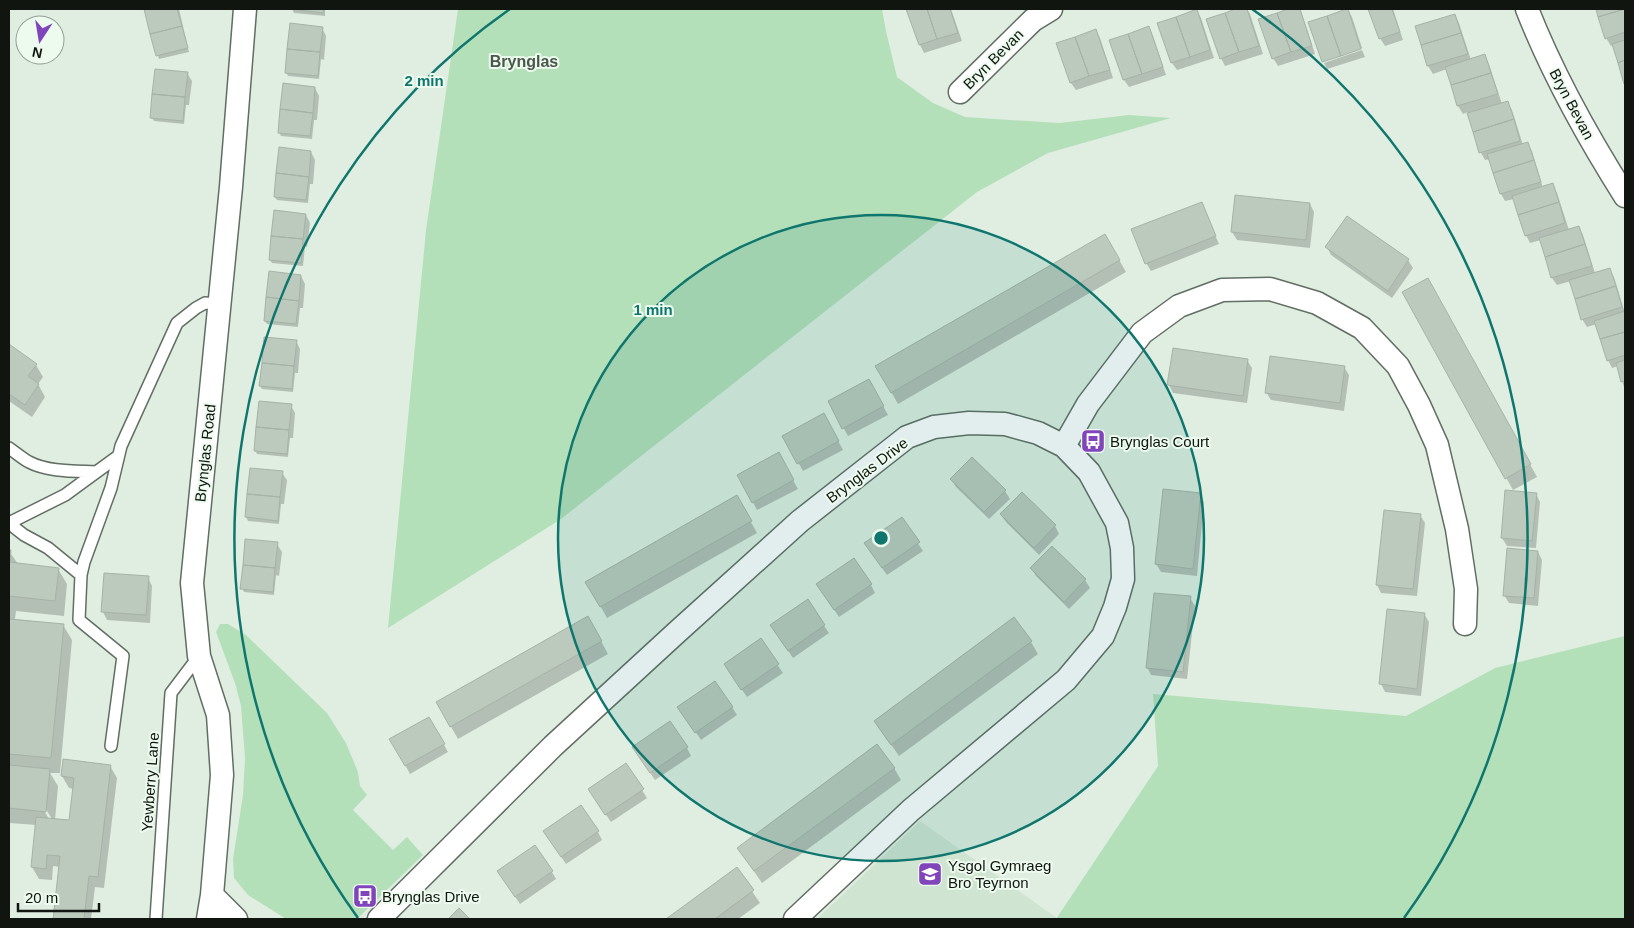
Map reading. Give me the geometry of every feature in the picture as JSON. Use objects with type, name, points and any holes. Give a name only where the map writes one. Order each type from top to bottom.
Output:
[{"type":"street","name":"Brynglas Road","points":[[208,919],[212,895],[222,775],[218,715],[199,656],[192,584],[231,187],[244,9]]},
{"type":"street","name":"Bryn Bevan","points":[[960,92],[1033,20],[1051,9]]},
{"type":"street","name":"Bryn Bevan","points":[[1527,9],[1572,108],[1625,196]]},
{"type":"street","points":[[1064,446],[1088,404],[1137,340],[1142,334],[1179,306],[1222,290],[1270,289],[1317,303],[1362,328],[1398,366],[1420,405],[1437,445],[1457,529],[1466,589],[1465,624]]},
{"type":"street","name":"Brynglas Drive","points":[[379,919],[553,746],[676,632],[800,521],[906,437],[934,427],[969,423],[1005,424],[1038,433],[1064,446],[1089,472],[1116,523],[1122,548],[1123,579],[1115,607],[1103,636],[1066,680],[911,810],[796,919]]},
{"type":"street","points":[[212,895],[236,919]]},
{"type":"lane","points":[[111,746],[123,656],[79,620],[81,575],[84,562],[111,488],[117,457],[177,323],[205,303],[220,304]]},
{"type":"lane","points":[[9,448],[30,462],[40,466],[67,471],[96,472]]},
{"type":"lane","points":[[81,575],[48,548],[24,535],[11,522],[65,495],[117,457]]},
{"type":"lane","name":"Yewberry Lane","points":[[156,919],[172,693],[199,656]]},
{"type":"shaded area","name":"Ysgol Gymraeg Bro Teyrnon","points":[[920,821],[1057,918],[817,919]]},
{"type":"green space","points":[[458,9],[882,9],[897,77],[933,103],[965,117],[1059,123],[1129,115],[1171,118],[1048,153],[977,192],[561,519],[388,628],[426,230]]},
{"type":"green space","points":[[220,624],[228,624],[246,635],[327,713],[346,743],[358,772],[360,786],[367,795],[353,810],[393,850],[407,837],[423,855],[357,919],[286,919],[248,895],[234,878],[233,859],[243,795],[245,758],[241,706],[235,683],[216,632]]},
{"type":"green space","points":[[1625,636],[1625,919],[1056,919],[1158,766],[1153,694],[1406,716],[1495,668]]},
{"type":"building","points":[[144,9],[177,9],[182,26],[150,34]]},
{"type":"building","points":[[291,9],[324,9],[323,13]]},
{"type":"building","points":[[906,9],[927,9],[937,39],[919,45]]},
{"type":"building","points":[[927,9],[950,9],[958,33],[937,39]]},
{"type":"building","points":[[1197,9],[1210,50],[1190,57],[1176,17]]},
{"type":"building","points":[[1235,9],[1247,9],[1259,46],[1239,52],[1225,13]]},
{"type":"building","points":[[1288,9],[1300,9],[1312,46],[1291,52],[1277,13]]},
{"type":"building","points":[[1348,9],[1361,49],[1341,56],[1327,16]]},
{"type":"building","points":[[1368,9],[1392,9],[1400,32],[1379,39]]},
{"type":"building","points":[[1596,9],[1625,9],[1598,17]]},
{"type":"building","points":[[1625,9],[1625,32],[1605,39],[1598,17]]},
{"type":"building","points":[[1225,13],[1239,52],[1220,59],[1206,19]]},
{"type":"building","points":[[1277,13],[1291,52],[1272,59],[1258,19]]},
{"type":"building","points":[[1455,14],[1461,33],[1421,45],[1415,26]]},
{"type":"building","points":[[1327,16],[1341,56],[1322,62],[1308,22]]},
{"type":"building","points":[[1176,17],[1190,57],[1171,63],[1157,23]]},
{"type":"building","points":[[290,23],[323,27],[320,52],[287,49]]},
{"type":"building","points":[[182,26],[188,48],[156,56],[150,34]]},
{"type":"building","points":[[1149,26],[1163,67],[1142,74],[1128,34]]},
{"type":"building","points":[[1096,29],[1110,70],[1089,76],[1075,37]]},
{"type":"building","points":[[1461,33],[1468,54],[1427,66],[1421,45]]},
{"type":"building","points":[[1128,34],[1142,74],[1123,80],[1109,40]]},
{"type":"building","points":[[1075,37],[1089,76],[1070,83],[1056,43]]},
{"type":"building","points":[[1625,40],[1625,60],[1618,63],[1612,44]]},
{"type":"building","points":[[287,49],[320,52],[318,76],[285,73]]},
{"type":"building","points":[[1485,54],[1491,73],[1451,85],[1445,67]]},
{"type":"building","points":[[1625,60],[1625,83],[1624,84],[1618,63]]},
{"type":"building","points":[[155,69],[188,72],[185,97],[152,94]]},
{"type":"building","points":[[1491,73],[1498,94],[1457,106],[1451,85]]},
{"type":"building","points":[[283,83],[315,87],[313,113],[280,109]]},
{"type":"building","points":[[152,94],[185,97],[183,121],[150,118]]},
{"type":"building","points":[[1508,101],[1514,119],[1473,132],[1467,113]]},
{"type":"building","points":[[280,109],[313,113],[310,136],[278,133]]},
{"type":"building","points":[[1514,119],[1520,141],[1479,153],[1473,132]]},
{"type":"building","points":[[1528,142],[1534,160],[1493,173],[1487,154]]},
{"type":"building","points":[[279,147],[311,151],[309,177],[276,173]]},
{"type":"building","points":[[1534,160],[1541,182],[1500,194],[1493,173]]},
{"type":"building","points":[[276,173],[309,177],[306,200],[274,197]]},
{"type":"building","points":[[1553,183],[1559,202],[1518,215],[1512,196]]},
{"type":"building","points":[[1235,195],[1310,203],[1306,240],[1231,232]]},
{"type":"building","points":[[1202,202],[1216,236],[1145,264],[1131,229]]},
{"type":"building","points":[[1559,202],[1565,223],[1525,236],[1518,215]]},
{"type":"building","points":[[274,210],[306,214],[303,239],[271,236]]},
{"type":"building","points":[[1347,216],[1409,259],[1388,291],[1325,247]]},
{"type":"building","points":[[1579,226],[1585,244],[1545,257],[1539,238]]},
{"type":"building","points":[[1105,234],[1120,260],[891,393],[875,366]]},
{"type":"building","points":[[271,236],[303,239],[301,263],[269,260]]},
{"type":"building","points":[[1585,244],[1592,266],[1551,278],[1545,257]]},
{"type":"building","points":[[1610,268],[1616,286],[1575,299],[1569,280]]},
{"type":"building","points":[[269,271],[301,275],[299,301],[266,297]]},
{"type":"building","points":[[1428,278],[1531,464],[1505,479],[1402,292]]},
{"type":"building","points":[[1616,286],[1622,307],[1581,320],[1575,299]]},
{"type":"building","points":[[266,297],[299,301],[296,324],[264,321]]},
{"type":"building","points":[[1625,311],[1625,332],[1600,339],[1594,321]]},
{"type":"building","points":[[1625,332],[1625,355],[1607,361],[1600,339]]},
{"type":"building","points":[[264,337],[297,340],[294,366],[262,363]]},
{"type":"building","points":[[9,344],[37,364],[28,376],[39,384],[25,405],[9,394]]},
{"type":"building","points":[[1173,348],[1248,359],[1243,396],[1167,385]]},
{"type":"building","points":[[1270,356],[1345,366],[1340,403],[1265,393]]},
{"type":"building","points":[[1625,360],[1625,381],[1621,382],[1616,363]]},
{"type":"building","points":[[262,363],[294,366],[292,389],[259,386]]},
{"type":"building","points":[[869,379],[884,406],[842,429],[828,401]]},
{"type":"building","points":[[259,401],[292,404],[289,430],[256,427]]},
{"type":"building","points":[[824,413],[839,441],[797,464],[782,436]]},
{"type":"building","points":[[256,427],[289,430],[287,454],[254,451]]},
{"type":"building","points":[[779,452],[794,480],[752,503],[737,475]]},
{"type":"building","points":[[972,457],[1006,490],[984,512],[950,479]]},
{"type":"building","points":[[250,468],[283,471],[280,497],[247,494]]},
{"type":"building","points":[[1163,489],[1201,493],[1193,569],[1155,564]]},
{"type":"building","points":[[1505,490],[1537,493],[1532,541],[1501,538]]},
{"type":"building","points":[[1022,492],[1056,525],[1034,548],[1000,514]]},
{"type":"building","points":[[247,494],[280,497],[278,521],[245,517]]},
{"type":"building","points":[[737,495],[752,521],[600,607],[585,582]]},
{"type":"building","points":[[1384,510],[1421,514],[1413,589],[1376,585]]},
{"type":"building","points":[[902,517],[920,542],[882,568],[864,543]]},
{"type":"building","points":[[245,539],[278,542],[275,568],[243,565]]},
{"type":"building","points":[[1052,546],[1086,579],[1064,602],[1030,568]]},
{"type":"building","points":[[1507,548],[1538,551],[1534,598],[1503,596]]},
{"type":"building","points":[[9,550],[11,550],[10,562],[59,568],[55,601],[9,596]]},
{"type":"building","points":[[854,558],[872,584],[834,610],[816,584]]},
{"type":"building","points":[[243,565],[275,568],[273,592],[240,589]]},
{"type":"building","points":[[104,573],[149,576],[146,615],[101,612]]},
{"type":"building","points":[[1154,593],[1191,596],[1183,672],[1146,668]]},
{"type":"building","points":[[808,599],[825,625],[788,651],[770,625]]},
{"type":"building","points":[[1387,609],[1425,613],[1417,689],[1379,684]]},
{"type":"building","points":[[588,616],[602,641],[450,727],[436,702]]},
{"type":"building","points":[[1014,617],[1032,641],[891,745],[874,721]]},
{"type":"building","points":[[9,619],[64,624],[51,758],[9,754]]},
{"type":"building","points":[[761,638],[779,664],[741,690],[724,664]]},
{"type":"building","points":[[715,681],[733,707],[695,733],[677,707]]},
{"type":"building","points":[[429,717],[445,744],[405,766],[389,739]]},
{"type":"building","points":[[670,721],[688,747],[650,773],[632,747]]},
{"type":"building","points":[[877,744],[895,768],[754,871],[737,848]]},
{"type":"building","points":[[63,759],[111,765],[98,877],[89,876],[84,919],[53,919],[60,856],[47,855],[46,869],[31,867],[36,817],[69,820],[74,778],[61,776]]},
{"type":"building","points":[[626,763],[644,789],[605,815],[588,789]]},
{"type":"building","points":[[9,765],[50,769],[46,812],[9,808]]},
{"type":"building","points":[[581,805],[599,831],[561,857],[543,831]]},
{"type":"building","points":[[535,845],[553,871],[515,897],[497,871]]},
{"type":"building","points":[[737,867],[754,890],[715,919],[666,919]]},
{"type":"building","points":[[459,908],[470,919],[448,919]]},
{"type":"place","name":"Brynglas Court","points":[[1093,441]]},
{"type":"place","name":"Ysgol Gymraeg Bro Teyrnon","points":[[930,874]]},
{"type":"place","name":"Brynglas Drive","points":[[365,896]]},
{"type":"district","name":"Brynglas","points":[[524,61]]}]
